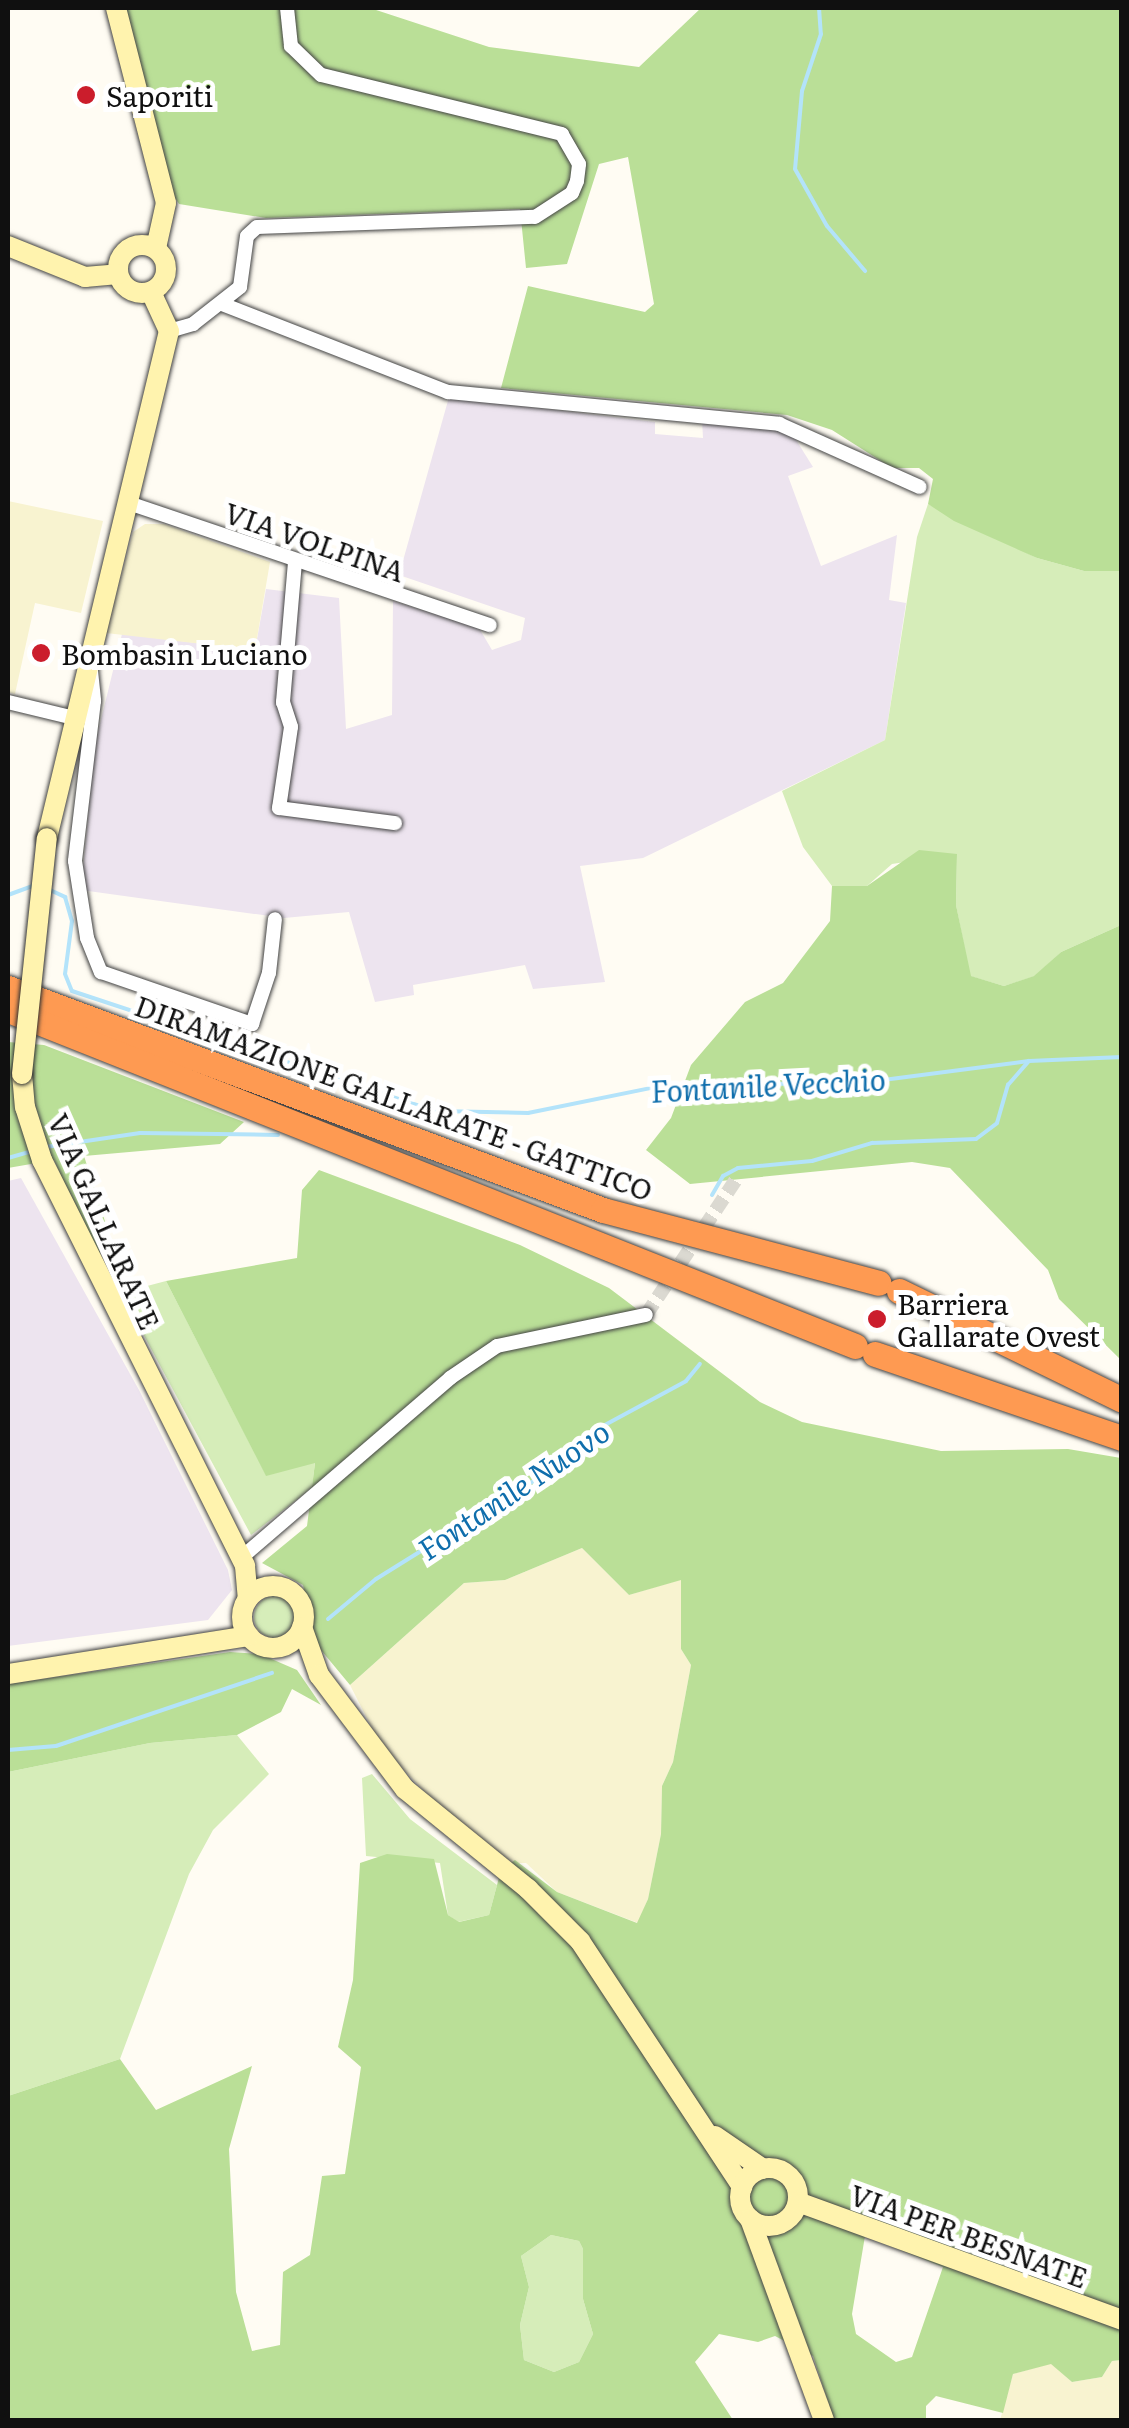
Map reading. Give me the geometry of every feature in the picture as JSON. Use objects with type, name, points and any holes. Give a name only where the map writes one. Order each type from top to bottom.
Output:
[{"type":"highway","name":"DIRAMAZIONE GALLARATE - GATTICO","points":[[8,988],[604,1210],[889,1287],[1122,1400]]},
{"type":"highway","name":"DIRAMAZIONE GALLARATE - GATTICO","points":[[8,1010],[865,1350],[1122,1438]]},
{"type":"street","points":[[116,8],[166,204],[156,248],[167,267],[151,292]]},
{"type":"street","points":[[151,292],[169,332],[222,304],[240,288],[248,236],[257,227],[534,217],[572,194],[579,164],[562,134],[321,75],[290,46],[287,8]]},
{"type":"street","points":[[8,246],[85,278],[118,274]]},
{"type":"street","points":[[118,274],[128,248],[156,248]]},
{"type":"street","points":[[118,274],[130,290],[151,292]]},
{"type":"street","points":[[222,304],[448,392],[779,424],[920,488]]},
{"type":"street","name":"VIA GALLARATE","points":[[169,332],[89,648],[47,838],[22,1074],[42,1160],[243,1562],[245,1604]]},
{"type":"street","name":"VIA VOLPINA","points":[[126,502],[490,625]]},
{"type":"street","points":[[295,562],[283,702],[291,728],[279,808],[395,823]]},
{"type":"street","points":[[89,648],[94,701],[74,861],[87,938],[101,972],[252,1024],[269,973],[275,920]]},
{"type":"street","points":[[8,702],[74,718]]},
{"type":"street","points":[[646,1315],[496,1346],[450,1378],[243,1562],[300,1602],[302,1628],[316,1671],[404,1789],[528,1889],[580,1941],[742,2187],[750,2219],[824,2420]]},
{"type":"street","points":[[196,1642],[245,1604],[280,1586]]},
{"type":"street","points":[[245,1604],[249,1636]]},
{"type":"street","points":[[274,1648],[291,1642],[302,1628]]},
{"type":"street","points":[[8,1674],[249,1636],[316,1671]]},
{"type":"street","points":[[708,2132],[763,2168],[789,2176],[798,2202],[777,2225],[772,2271]]},
{"type":"street","points":[[742,2187],[763,2168]]},
{"type":"street","name":"VIA PER BESNATE","points":[[798,2202],[1122,2320]]},
{"type":"street","points":[[750,2219],[777,2225]]},
{"type":"shaded area","points":[[449,397],[655,422],[655,434],[703,438],[702,419],[781,427],[793,435],[813,467],[788,476],[821,566],[897,535],[889,600],[906,603],[885,740],[643,858],[580,866],[605,982],[533,989],[525,965],[413,985],[414,995],[375,1002],[349,912],[284,918],[81,890],[95,744],[122,634],[255,650],[266,589],[339,598],[346,729],[392,715],[393,601],[479,628],[492,650],[521,640],[525,618],[399,575]]},
{"type":"shaded area","points":[[8,501],[103,521],[81,613],[35,603],[15,694],[8,692]]},
{"type":"shaded area","points":[[145,524],[164,524],[270,562],[255,650],[106,633],[133,532]]},
{"type":"shaded area","points":[[21,1178],[139,1390],[228,1570],[232,1590],[208,1620],[8,1646],[8,1181]]},
{"type":"shaded area","points":[[582,1548],[629,1595],[682,1579],[681,1649],[691,1665],[673,1762],[662,1786],[661,1834],[648,1899],[638,1923],[557,1892],[526,1863],[507,1863],[446,1814],[381,1746],[350,1685],[464,1583],[505,1580]]},
{"type":"shaded area","points":[[1121,2360],[1121,2420],[1000,2420],[1013,2374],[1051,2363],[1072,2382],[1102,2377],[1112,2361]]},
{"type":"green space","points":[[122,8],[370,8],[489,47],[639,67],[701,8],[1121,8],[1121,571],[1084,571],[1037,558],[954,521],[928,504],[933,479],[919,468],[892,468],[832,430],[787,415],[501,388],[528,286],[645,312],[654,304],[628,157],[599,164],[567,264],[526,268],[520,209],[266,218],[179,204],[168,187]]},
{"type":"green space","points":[[928,504],[1037,558],[1084,571],[1121,571],[1121,925],[1061,952],[1035,976],[1004,986],[970,976],[956,905],[957,854],[892,864],[867,886],[832,886],[803,847],[782,791],[885,740],[917,537]]},
{"type":"green space","points":[[919,850],[957,854],[956,905],[971,976],[1004,986],[1034,976],[1061,952],[1121,925],[1121,1360],[1059,1299],[1048,1270],[950,1168],[912,1162],[690,1184],[646,1150],[671,1118],[691,1065],[745,1002],[783,983],[830,921],[832,886],[867,886]]},
{"type":"green space","points":[[8,1042],[44,1045],[244,1122],[220,1144],[84,1156],[111,1240],[97,1256],[54,1160],[8,1168]]},
{"type":"green space","points":[[319,1170],[520,1245],[609,1288],[760,1402],[802,1422],[941,1451],[1068,1449],[1121,1458],[1122,2360],[1112,2361],[1102,2377],[1072,2382],[1051,2364],[1013,2374],[1003,2413],[936,2396],[926,2406],[926,2420],[834,2420],[813,2356],[775,2336],[758,2342],[719,2334],[695,2362],[733,2420],[8,2420],[8,2096],[120,2059],[156,2110],[252,2066],[229,2149],[236,2292],[252,2351],[280,2345],[283,2272],[310,2255],[322,2176],[345,2174],[361,2067],[338,2047],[353,1980],[360,1863],[387,1854],[434,1859],[448,1915],[459,1922],[489,1915],[501,1870],[515,1860],[557,1892],[637,1923],[648,1899],[661,1834],[662,1786],[673,1762],[691,1665],[681,1649],[681,1580],[629,1595],[582,1548],[505,1580],[464,1583],[350,1685],[316,1644],[303,1585],[262,1563],[307,1526],[315,1463],[266,1476],[166,1281],[297,1258],[302,1190]],"holes":[[[551,2235],[579,2241],[583,2249],[583,2299],[593,2334],[579,2362],[554,2372],[524,2360],[520,2325],[529,2287],[521,2256]],[[865,2236],[943,2267],[912,2357],[896,2362],[856,2334],[852,2314]]]},
{"type":"green space","points":[[166,1281],[266,1475],[315,1462],[312,1488],[251,1535],[127,1304],[132,1290]]},
{"type":"green space","points":[[275,1596],[290,1602],[296,1617],[290,1632],[275,1638],[260,1632],[254,1617],[260,1602]]},
{"type":"green space","points":[[230,1652],[260,1654],[297,1670],[321,1705],[292,1689],[281,1712],[237,1735],[150,1743],[8,1772],[8,1684]]},
{"type":"green space","points":[[237,1735],[269,1774],[213,1830],[189,1874],[120,2059],[8,2096],[8,1772],[150,1743]]},
{"type":"green space","points":[[372,1774],[410,1819],[497,1885],[489,1915],[458,1922],[448,1915],[440,1863],[366,1856],[362,1778]]},
{"type":"green space","points":[[551,2235],[579,2241],[583,2249],[583,2299],[593,2334],[579,2362],[554,2372],[524,2360],[520,2325],[529,2287],[521,2256]]},
{"type":"waterway","points":[[819,8],[821,34],[802,91],[795,169],[827,226],[865,271]]},
{"type":"waterway","points":[[8,895],[36,885]]},
{"type":"waterway","points":[[50,890],[65,897],[72,921],[65,974],[72,991],[420,1106]]},
{"type":"waterway","name":"Fontanile Vecchio","points":[[389,1110],[528,1113],[666,1085],[860,1083],[1029,1061],[1122,1057]]},
{"type":"waterway","name":"Fontanile Nuovo","points":[[712,1195],[723,1176],[738,1168],[812,1161],[872,1143],[976,1139],[997,1123],[1008,1085],[1029,1061]]},
{"type":"waterway","name":"Fontanile Vecchio","points":[[46,1147],[140,1133],[278,1135]]},
{"type":"waterway","name":"Fontanile Vecchio","points":[[8,1158],[32,1151]]},
{"type":"waterway","name":"Fontanile Nuovo","points":[[328,1619],[376,1579],[548,1472],[590,1433],[686,1381],[700,1364]]},
{"type":"waterway","name":"Fontanile Nuovo","points":[[8,1750],[56,1746],[272,1673]]},
{"type":"tunnel","points":[[646,1315],[737,1178]]},
{"type":"place","name":"Saporiti","points":[[86,95]]},
{"type":"place","name":"Bombasin Luciano","points":[[41,653]]},
{"type":"place","name":"Barriera Gallarate Ovest","points":[[877,1319]]}]
